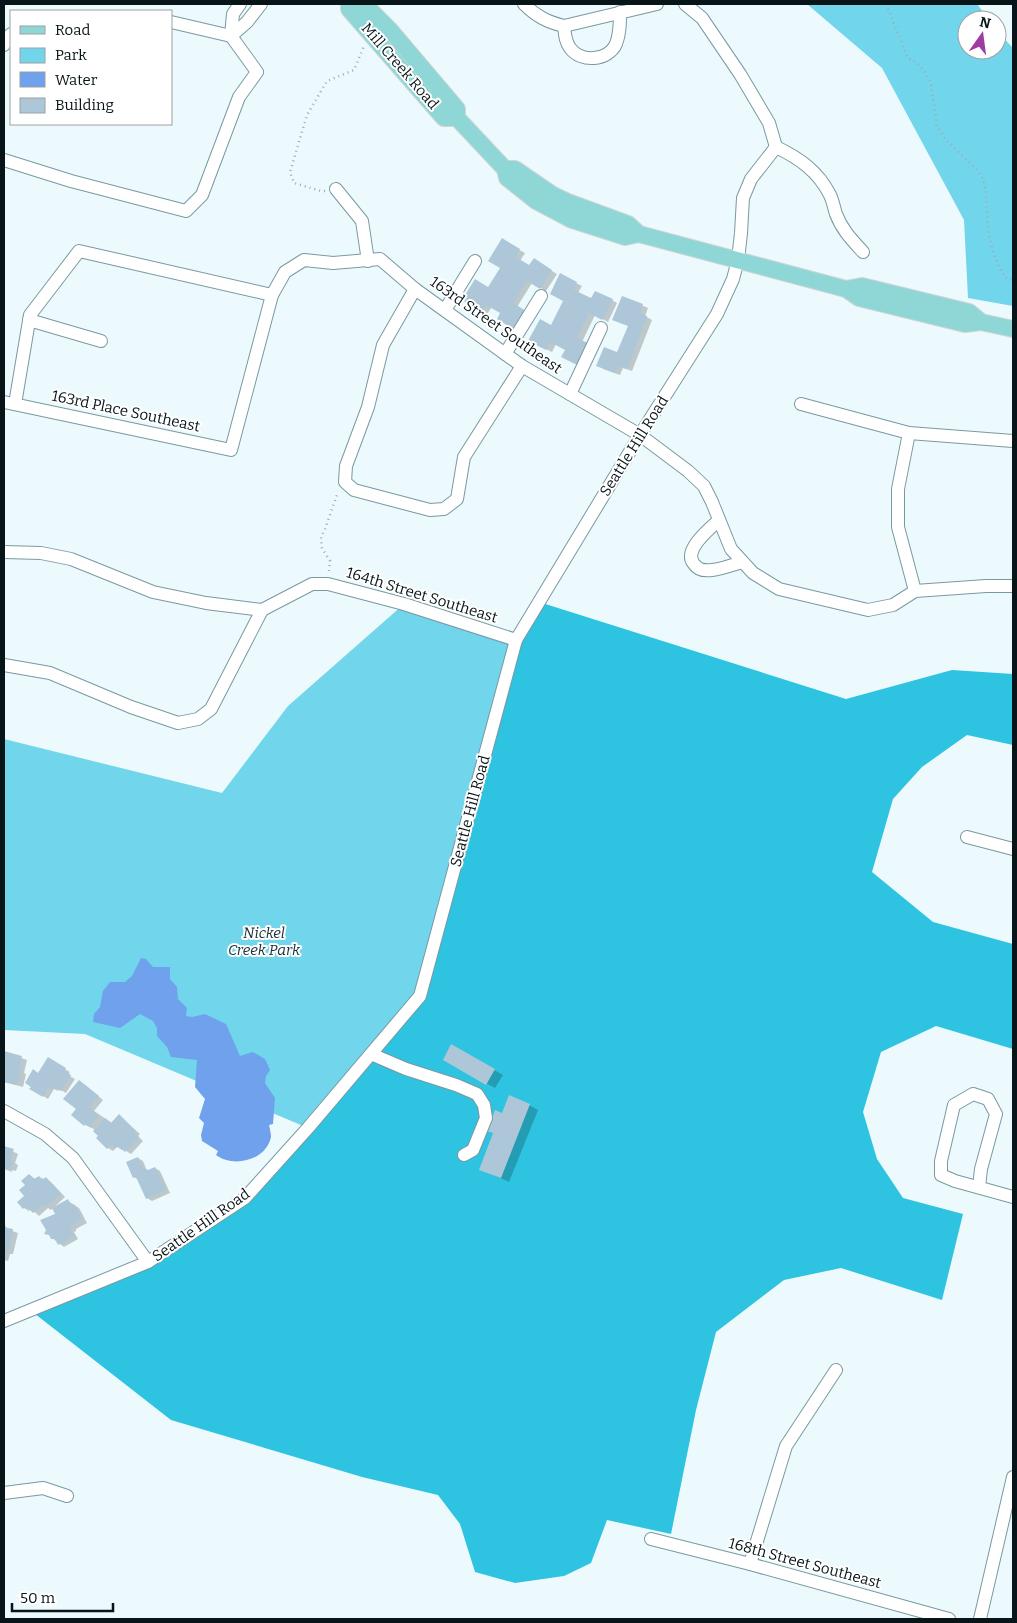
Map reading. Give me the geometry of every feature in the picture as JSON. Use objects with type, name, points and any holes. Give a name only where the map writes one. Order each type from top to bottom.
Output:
[{"type":"main road","name":"Mill Creek Road","points":[[349,4],[349,9],[444,118],[457,118]]},
{"type":"main road","name":"Mill Creek Road","points":[[364,4],[390,30],[457,109],[457,118],[505,169],[515,168],[553,195],[628,224],[639,234],[738,260]]},
{"type":"main road","points":[[738,260],[846,289],[862,286],[942,305],[969,312],[981,322],[1013,329]]},
{"type":"street","points":[[4,160],[71,181],[186,211],[202,195],[239,97],[256,72],[231,36],[233,14],[240,4]]},
{"type":"street","points":[[231,36],[247,22],[260,4]]},
{"type":"street","points":[[524,4],[535,15],[549,22],[564,26],[657,4]]},
{"type":"street","points":[[685,4],[702,18],[740,74],[770,123],[776,147],[800,159],[816,175],[831,196],[836,215],[846,234],[863,252]]},
{"type":"street","points":[[564,26],[565,39],[577,55],[588,59],[599,57],[610,52],[616,44],[620,25],[620,12]]},
{"type":"street","points":[[172,22],[231,36]]},
{"type":"street","name":"Seattle Hill Road","points":[[4,1321],[148,1262],[245,1198],[308,1128],[420,996],[516,640],[640,435],[716,314],[733,279],[738,260],[742,198],[750,179],[776,147]]},
{"type":"street","points":[[336,189],[362,220],[368,260]]},
{"type":"street","points":[[9,403],[30,315],[80,251],[272,296]]},
{"type":"street","name":"163rd Street Southeast","points":[[231,450],[272,296],[285,272],[304,260],[333,263],[380,259],[415,289],[522,366],[640,435],[688,471],[704,486],[731,549],[753,573],[779,589],[868,610],[893,605],[916,591],[1013,586]]},
{"type":"street","points":[[445,310],[475,261]]},
{"type":"street","points":[[415,289],[383,345],[368,407],[346,466],[344,482],[354,490],[420,508],[430,510],[444,509],[457,498],[464,458],[522,366]]},
{"type":"street","points":[[505,354],[541,296]]},
{"type":"street","points":[[29,320],[101,341]]},
{"type":"street","points":[[570,394],[601,328]]},
{"type":"street","name":"163rd Place Southeast","points":[[9,403],[231,450]]},
{"type":"street","points":[[801,404],[909,433],[1013,441]]},
{"type":"street","points":[[909,433],[898,489],[898,527],[916,591]]},
{"type":"street","points":[[720,520],[696,542],[691,560],[700,569],[710,570],[742,562]]},
{"type":"street","points":[[4,552],[41,553],[71,559],[153,592],[206,603],[262,610],[211,709],[198,719],[178,723],[131,707],[50,673],[4,665]]},
{"type":"street","name":"164th Street Southeast","points":[[262,610],[312,584],[328,584],[404,604],[516,640]]},
{"type":"street","points":[[967,836],[1013,849]]},
{"type":"street","points":[[371,1054],[406,1069],[456,1085],[477,1094],[484,1105],[486,1118],[473,1150],[464,1155]]},
{"type":"street","points":[[979,1187],[981,1169],[996,1114],[988,1099],[973,1094],[954,1105],[940,1161],[941,1175],[955,1181],[1013,1197]]},
{"type":"street","points":[[4,1111],[44,1134],[73,1158],[148,1262]]},
{"type":"street","points":[[750,1564],[786,1446],[836,1370]]},
{"type":"street","points":[[980,1619],[1013,1477]]},
{"type":"street","points":[[4,1493],[43,1488],[67,1496]]},
{"type":"street","name":"168th Street Southeast","points":[[651,1539],[750,1564],[949,1619]]},
{"type":"path","points":[[886,4],[908,58],[917,63],[925,72],[931,84],[937,126],[945,139],[976,169],[983,179],[986,192],[988,230],[994,255],[1007,279],[1013,280]]},
{"type":"path","points":[[336,189],[321,191],[294,182],[290,172],[307,115],[327,80],[354,70],[368,35],[371,33]]},
{"type":"path","points":[[328,584],[330,560],[322,548],[321,537],[344,482]]},
{"type":"green space","points":[[807,4],[977,4],[982,10],[957,10],[957,60],[1007,60],[1007,42],[1013,48],[1013,306],[968,298],[964,220],[882,68]]},
{"type":"green space","name":"Nickel Creek Park","points":[[404,604],[516,640],[420,996],[308,1128],[85,1034],[4,1030],[4,739],[222,793],[288,706]]},
{"type":"shaded area","points":[[539,602],[846,699],[952,670],[1013,674],[1013,745],[967,735],[922,767],[893,799],[872,872],[933,922],[1013,944],[1013,1049],[936,1026],[881,1052],[863,1112],[877,1159],[903,1198],[963,1214],[942,1300],[841,1268],[784,1280],[716,1332],[696,1410],[671,1534],[607,1520],[591,1563],[564,1576],[515,1583],[475,1572],[460,1524],[438,1495],[362,1477],[171,1420],[30,1310],[148,1262],[245,1198],[420,996],[516,640]]},
{"type":"water","points":[[141,958],[146,959],[153,967],[170,967],[170,979],[177,987],[178,999],[187,1008],[186,1016],[192,1017],[205,1014],[226,1024],[240,1056],[253,1052],[265,1059],[270,1070],[266,1076],[265,1083],[275,1098],[273,1124],[269,1125],[271,1137],[268,1145],[256,1157],[240,1161],[223,1159],[216,1155],[218,1151],[202,1141],[201,1135],[204,1123],[199,1118],[205,1099],[195,1087],[197,1060],[171,1057],[167,1047],[157,1036],[157,1028],[153,1021],[140,1014],[120,1028],[93,1022],[94,1014],[100,1007],[103,991],[110,982],[125,982],[132,976]]},
{"type":"building","points":[[502,238],[520,249],[516,257],[529,265],[534,258],[552,270],[540,289],[527,281],[513,303],[526,311],[515,330],[497,319],[500,313],[486,305],[481,312],[462,300],[475,279],[488,287],[500,268],[488,261]]},
{"type":"building","points":[[560,273],[577,282],[574,290],[591,298],[595,291],[613,299],[602,320],[589,313],[577,338],[590,344],[579,366],[561,357],[565,350],[550,342],[546,350],[528,341],[540,319],[551,325],[563,301],[550,294]]},
{"type":"building","points":[[622,296],[643,304],[640,313],[647,316],[627,369],[618,366],[615,373],[596,366],[604,347],[617,352],[628,326],[612,320]]},
{"type":"building","points":[[451,1044],[495,1069],[486,1085],[443,1060]]},
{"type":"building","points":[[4,1051],[22,1056],[17,1085],[4,1082]]},
{"type":"building","points":[[48,1057],[66,1068],[64,1071],[71,1075],[61,1091],[48,1087],[43,1097],[29,1089],[31,1087],[25,1083],[33,1069],[38,1073]]},
{"type":"building","points":[[79,1080],[99,1096],[89,1107],[99,1115],[90,1127],[85,1124],[84,1126],[71,1115],[76,1109],[63,1099]]},
{"type":"building","points":[[509,1095],[530,1104],[501,1178],[479,1170],[493,1133],[487,1131],[495,1110],[502,1113]]},
{"type":"building","points":[[119,1114],[136,1131],[134,1133],[139,1137],[125,1152],[112,1144],[107,1149],[96,1138],[98,1136],[93,1131],[105,1118],[111,1123]]},
{"type":"building","points":[[4,1146],[14,1149],[10,1159],[14,1161],[10,1169],[4,1169]]},
{"type":"building","points":[[138,1157],[143,1168],[148,1170],[155,1167],[166,1190],[146,1199],[136,1177],[133,1178],[126,1162]]},
{"type":"building","points":[[29,1174],[34,1179],[39,1176],[42,1180],[46,1177],[61,1194],[33,1213],[26,1206],[23,1209],[17,1202],[24,1196],[19,1190],[25,1185],[21,1181]]},
{"type":"building","points":[[68,1199],[71,1205],[74,1204],[82,1219],[71,1226],[72,1228],[70,1229],[74,1236],[58,1245],[55,1239],[51,1239],[49,1235],[44,1234],[46,1230],[40,1220],[55,1214],[52,1208]]},
{"type":"building","points":[[4,1227],[13,1229],[8,1252],[4,1251]]}]
